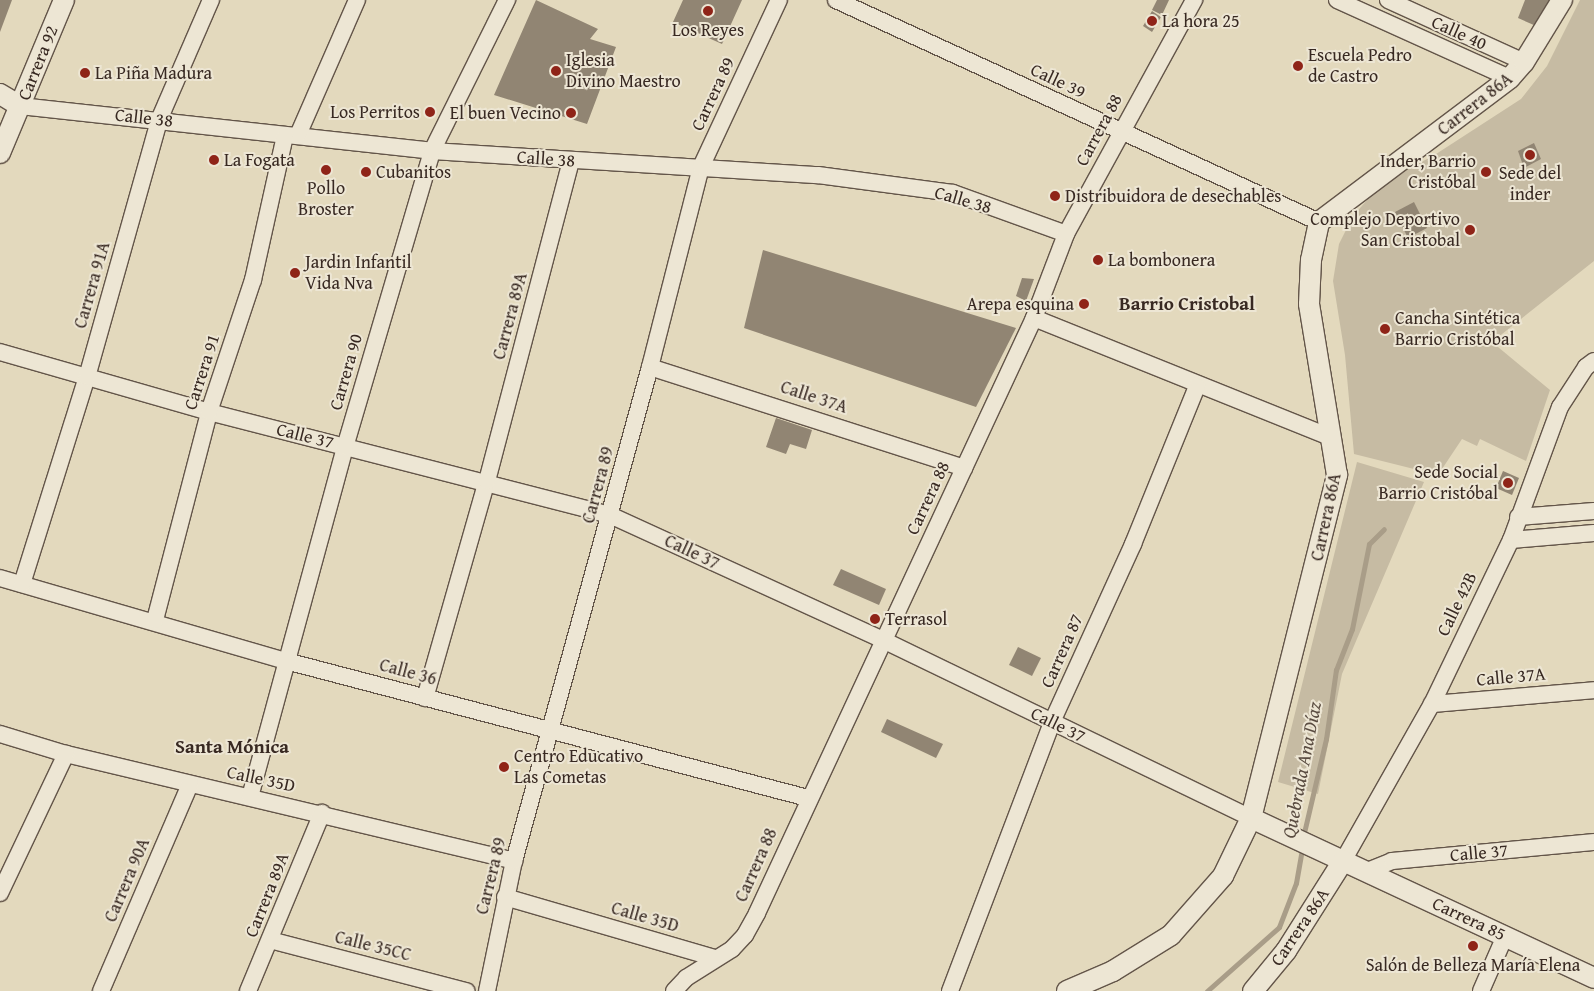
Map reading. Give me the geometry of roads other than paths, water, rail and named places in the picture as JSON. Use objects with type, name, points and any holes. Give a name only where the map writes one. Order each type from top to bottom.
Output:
[{"type":"street","name":"Carrera 92","points":[[0,153],[64,0]]},
{"type":"street","name":"Carrera 91A","points":[[22,584],[87,377],[159,120],[211,0]]},
{"type":"street","name":"Carrera 91","points":[[155,620],[209,412],[253,280],[292,136],[357,0]]},
{"type":"street","name":"Carrera 90","points":[[250,797],[345,447],[432,151],[507,0]]},
{"type":"street","name":"Carrera 89","points":[[487,991],[514,861],[552,729],[650,367],[701,167],[779,0]]},
{"type":"street","name":"Calle 39","points":[[836,0],[1319,222]]},
{"type":"street","name":"Carrera 88","points":[[674,991],[686,978],[732,948],[745,935],[808,798],[885,641],[1034,318],[1066,234],[1194,0]]},
{"type":"street","name":"Calle 40","points":[[1337,0],[1510,78]]},
{"type":"street","name":"Calle 40","points":[[1388,0],[1524,62]]},
{"type":"street","name":"Carrera 86A","points":[[1067,991],[1113,971],[1171,935],[1223,876],[1251,818],[1337,475],[1309,304],[1311,260],[1319,222],[1510,78],[1524,62],[1562,0]]},
{"type":"street","name":"Calle 38","points":[[0,94],[20,106],[432,151],[818,175],[952,193],[1066,234]]},
{"type":"street","name":"Calle 38","points":[[0,115],[20,106]]},
{"type":"street","name":"Carrera 89A","points":[[425,698],[487,481],[571,161]]},
{"type":"street","points":[[1034,318],[1198,386],[1330,437]]},
{"type":"street","name":"Calle 37","points":[[0,352],[209,412],[487,481],[610,515],[885,641],[1336,858]]},
{"type":"street","name":"Calle 42B","points":[[1336,858],[1432,704],[1511,540],[1560,407],[1591,365]]},
{"type":"street","name":"Calle 37A","points":[[650,367],[964,468]]},
{"type":"street","name":"Carrera 87","points":[[950,991],[1052,722],[1133,544],[1198,386]]},
{"type":"street","points":[[1518,517],[1594,511]]},
{"type":"street","points":[[1511,540],[1594,533]]},
{"type":"street","name":"Calle 36","points":[[0,578],[155,620],[286,661],[552,729],[808,798]]},
{"type":"street","name":"Calle 37A","points":[[1432,704],[1594,690]]},
{"type":"street","name":"Calle 35D","points":[[0,734],[66,754],[322,813],[514,861]]},
{"type":"street","points":[[0,893],[66,754]]},
{"type":"street","name":"Carrera 90A","points":[[101,991],[190,784]]},
{"type":"street","name":"Carrera 89A","points":[[248,991],[322,813]]},
{"type":"street","name":"Calle 37","points":[[1365,872],[1392,861],[1594,842]]},
{"type":"street","name":"Carrera 86A","points":[[1253,991],[1286,951],[1336,858]]},
{"type":"street","name":"Carrera 85","points":[[1336,858],[1594,978]]},
{"type":"street","name":"Calle 35D","points":[[505,897],[715,958]]},
{"type":"street","points":[[1480,991],[1505,936]]},
{"type":"street","name":"Calle 35CC","points":[[270,940],[466,991]]},
{"type":"waterway","name":"Quebrada Ana Díaz","points":[[1303,837],[1326,739],[1336,670],[1352,629],[1369,544],[1384,529]]},
{"type":"waterway","name":"Quebrada Ana Díaz","points":[[1207,991],[1279,927],[1296,883],[1302,848]]},
{"type":"place","name":"Los Reyes","points":[[708,11]]},
{"type":"place","name":"La hora 25","points":[[1152,21]]},
{"type":"place","name":"Escuela Pedro de Castro","points":[[1298,66]]},
{"type":"place","name":"Iglesia Divino Maestro","points":[[556,71]]},
{"type":"place","name":"La Piña Madura","points":[[85,73]]},
{"type":"place","name":"Los Perritos","points":[[430,112]]},
{"type":"place","name":"El buen Vecino","points":[[571,113]]},
{"type":"place","name":"Sede del inder","points":[[1530,155]]},
{"type":"place","name":"La Fogata","points":[[214,160]]},
{"type":"place","name":"Pollo Broster","points":[[326,170]]},
{"type":"place","name":"Cubanitos","points":[[366,172]]},
{"type":"place","name":"Inder, Barrio Cristóbal","points":[[1486,172]]},
{"type":"place","name":"Distribuidora de desechables","points":[[1055,196]]},
{"type":"place","name":"Complejo Deportivo San Cristobal","points":[[1470,230]]},
{"type":"place","name":"La bombonera","points":[[1098,260]]},
{"type":"place","name":"Jardin Infantil Vida Nva","points":[[295,273]]},
{"type":"place","name":"Arepa esquina","points":[[1084,304]]},
{"type":"place","name":"Cancha Sintética Barrio Cristóbal","points":[[1385,329]]},
{"type":"place","name":"Sede Social Barrio Cristóbal","points":[[1508,483]]},
{"type":"place","name":"Terrasol","points":[[875,619]]},
{"type":"place","name":"Centro Educativo Las Cometas","points":[[504,767]]},
{"type":"place","name":"Salón de Belleza María Elena","points":[[1473,946]]},
{"type":"district","name":"Barrio Cristobal","points":[[1187,304]]},
{"type":"district","name":"Santa Mónica","points":[[232,747]]}]
